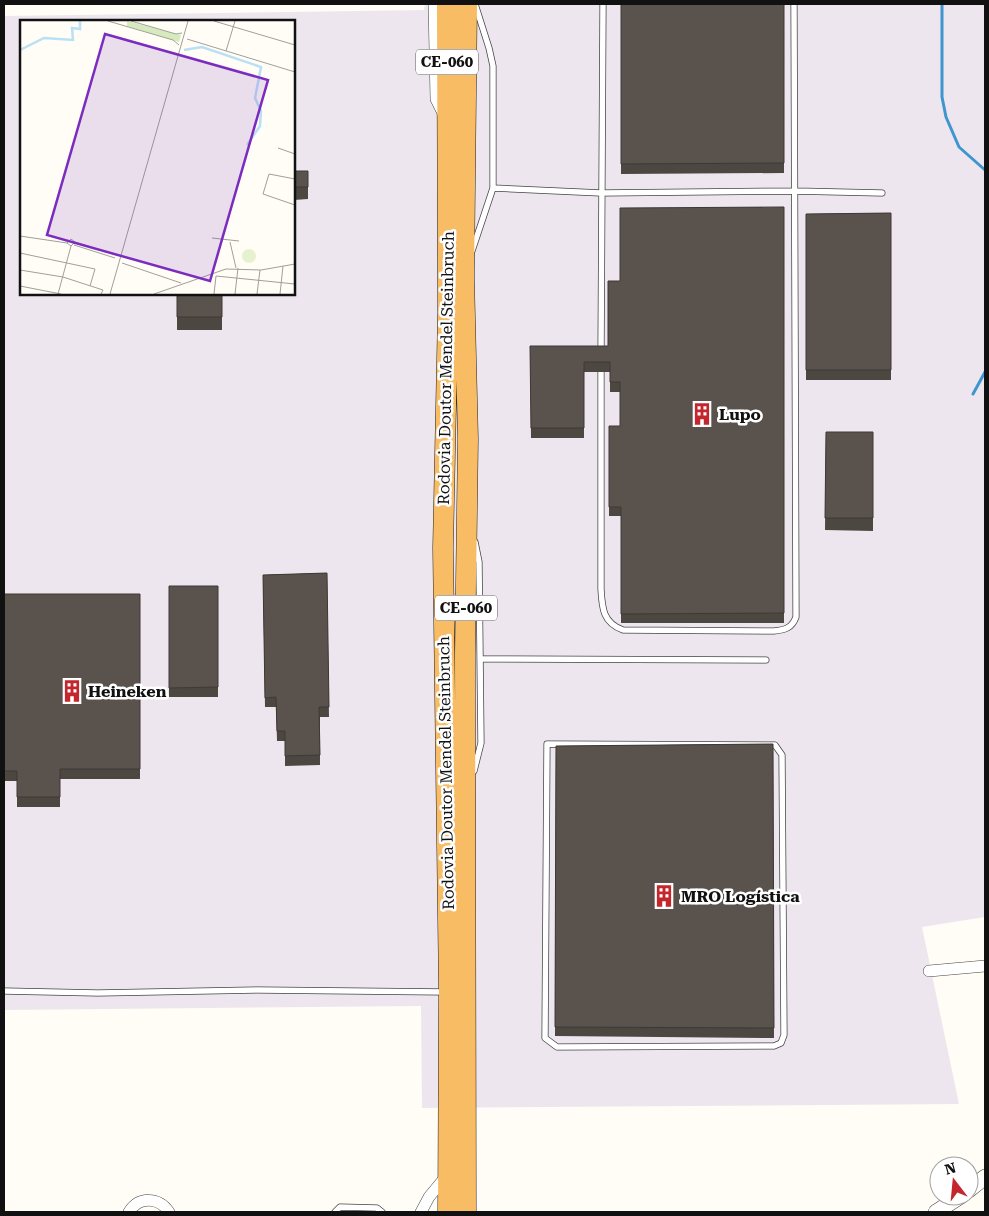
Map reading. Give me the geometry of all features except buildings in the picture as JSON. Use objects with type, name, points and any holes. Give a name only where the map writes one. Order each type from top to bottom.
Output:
[{"type":"highway","name":"Rodovia Doutor Mendel Steinbruch","points":[[447,4],[448,312],[443,548],[449,992],[448,1212]]},
{"type":"highway","name":"Rodovia Doutor Mendel Steinbruch","points":[[466,1212],[468,439],[464,277],[467,4]]},
{"type":"street","points":[[434,4],[436,99],[440,110],[447,120]]},
{"type":"street","points":[[929,971],[985,966]]},
{"type":"street","points":[[421,1212],[429,1197],[449,1172]]},
{"type":"street","points":[[129,1212],[139,1202],[151,1200],[162,1204],[169,1212]]},
{"type":"lane","points":[[464,277],[493,188],[493,66],[475,4]]},
{"type":"lane","points":[[603,4],[601,193],[601,589],[603,612],[607,621],[623,630],[774,631],[788,629],[792,626],[796,617],[794,4]]},
{"type":"lane","points":[[493,188],[601,193],[795,190],[882,193]]},
{"type":"lane","points":[[466,792],[481,743],[480,562],[467,522]]},
{"type":"lane","points":[[480,659],[766,660]]},
{"type":"lane","points":[[547,744],[775,745],[782,755],[784,1035],[781,1043],[774,1046],[557,1047],[545,1038],[547,744]]},
{"type":"lane","points":[[4,991],[98,993],[259,990],[449,992]]},
{"type":"lane","points":[[335,1212],[340,1207],[378,1208],[382,1212]]},
{"type":"shaded area","points":[[425,4],[985,4],[985,917],[922,927],[959,1104],[422,1108],[421,1006],[4,1010],[4,16],[424,10]]},
{"type":"waterway","points":[[942,4],[942,97],[946,117],[959,147],[985,170]]},
{"type":"waterway","points":[[973,394],[985,372]]},
{"type":"place","name":"Lupo","points":[[702,414]]},
{"type":"place","name":"Heineken","points":[[72,691]]},
{"type":"place","name":"MRO Logística","points":[[664,896]]}]
